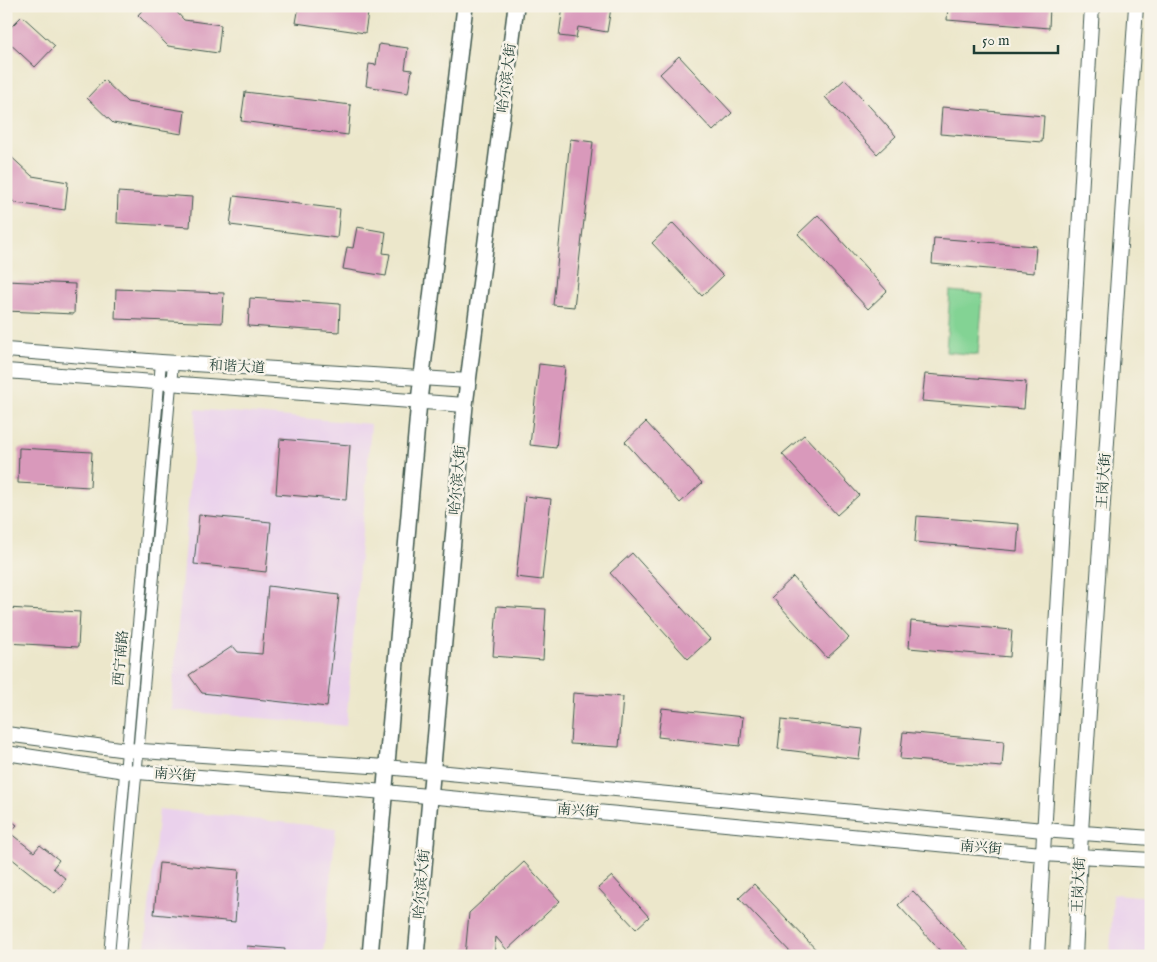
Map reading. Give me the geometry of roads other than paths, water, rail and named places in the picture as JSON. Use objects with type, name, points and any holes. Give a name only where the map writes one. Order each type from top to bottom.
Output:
[{"type":"main road","points":[[370,956],[419,402],[465,6]]},
{"type":"main road","name":"哈尔滨大街","points":[[416,956],[465,405],[516,6]]},
{"type":"main road","points":[[1037,956],[1092,6]]},
{"type":"main road","name":"王岗大街","points":[[1075,956],[1081,832],[1136,6]]},
{"type":"main road","name":"和谐大道","points":[[6,350],[167,363],[469,380]]},
{"type":"main road","name":"和谐大道","points":[[6,371],[465,405]]},
{"type":"main road","name":"南兴街","points":[[6,734],[132,750],[386,767],[1043,830],[1151,838]]},
{"type":"main road","name":"南兴街","points":[[6,753],[130,771],[385,792],[1042,854],[1151,860]]},
{"type":"street","name":"西宁南路","points":[[109,956],[130,771],[167,363]]},
{"type":"street","name":"西宁南路","points":[[120,956],[130,771]]}]
